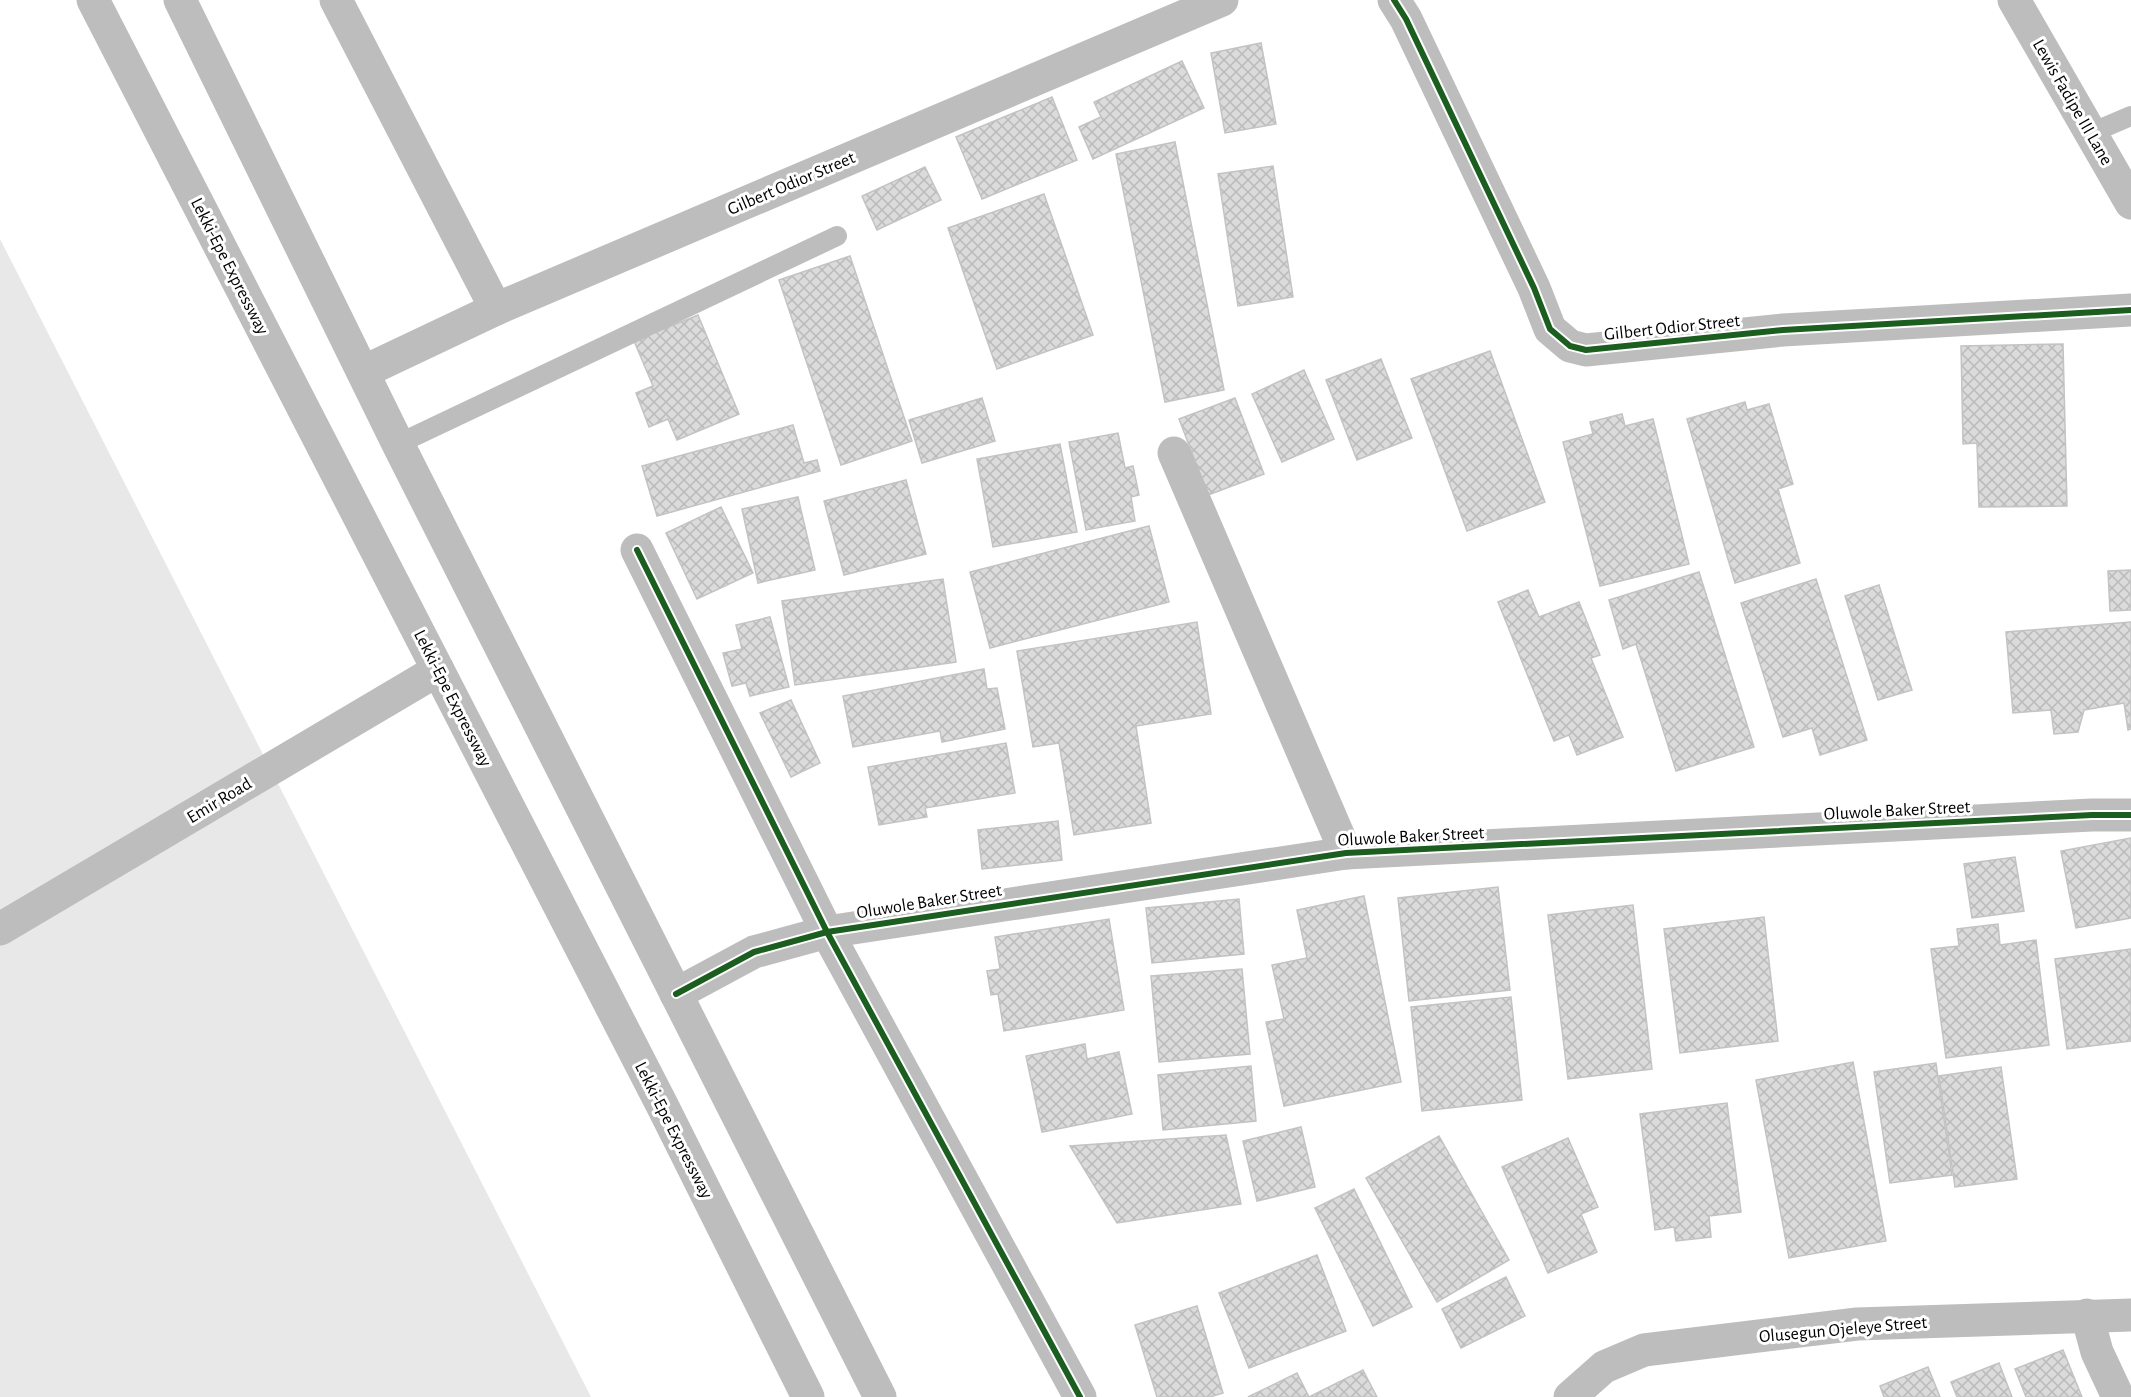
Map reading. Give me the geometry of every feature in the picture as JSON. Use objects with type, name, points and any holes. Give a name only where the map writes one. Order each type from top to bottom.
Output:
[{"type":"main road","name":"Lekki-Epe Expressway","points":[[93,0],[438,670],[808,1397]]},
{"type":"main road","points":[[180,0],[398,444],[880,1397]]},
{"type":"main road","points":[[336,0],[496,309]]},
{"type":"main road","name":"Gilbert Odior Street","points":[[363,372],[496,309],[1222,0]]},
{"type":"main road","name":"Gilbert Odior Street","points":[[1394,0],[1406,19],[1534,288],[1550,329],[1570,346],[1604,351],[1783,330],[2131,310]]},
{"type":"main road","name":"Lewis Fadipe III Lane","points":[[2014,0],[2131,204]]},
{"type":"main road","points":[[1174,453],[1347,853]]},
{"type":"main road","points":[[637,550],[827,932],[1080,1397]]},
{"type":"main road","name":"Emir Road","points":[[0,929],[438,670]]},
{"type":"main road","name":"Oluwole Baker Street","points":[[676,994],[754,952],[827,932],[1347,853],[2131,815]]},
{"type":"main road","points":[[2087,1315],[2097,1352],[2118,1397]]},
{"type":"main road","name":"Olusegun Ojeleye Street","points":[[1570,1397],[1604,1367],[1644,1350],[1857,1324],[2131,1315]]},
{"type":"lane","points":[[2091,133],[2131,116]]},
{"type":"lane","points":[[398,444],[837,236]]},
{"type":"shaded area","points":[[0,239],[591,1397],[0,1397]]},
{"type":"building","points":[[1261,43],[1276,124],[1225,133],[1211,53]]},
{"type":"building","points":[[1182,61],[1204,108],[1093,159],[1079,127],[1101,117],[1094,102]]},
{"type":"building","points":[[1052,97],[1077,160],[982,199],[956,137]]},
{"type":"building","points":[[1175,142],[1224,390],[1165,402],[1116,154]]},
{"type":"building","points":[[1273,166],[1293,297],[1238,306],[1218,174]]},
{"type":"building","points":[[925,167],[941,200],[877,230],[862,196]]},
{"type":"building","points":[[1044,194],[1093,335],[997,369],[948,228]]},
{"type":"building","points":[[850,256],[912,441],[841,465],[779,280]]},
{"type":"building","points":[[698,315],[739,414],[677,440],[668,419],[649,427],[636,393],[653,386],[634,341]]},
{"type":"building","points":[[2063,344],[2067,506],[1979,507],[1977,443],[1963,444],[1961,346]]},
{"type":"building","points":[[1490,351],[1545,502],[1467,531],[1411,379]]},
{"type":"building","points":[[1381,359],[1412,438],[1357,460],[1326,380]]},
{"type":"building","points":[[1304,370],[1334,439],[1282,462],[1252,394]]},
{"type":"building","points":[[982,398],[995,441],[922,463],[909,420]]},
{"type":"building","points":[[1235,398],[1264,474],[1208,495],[1179,419]]},
{"type":"building","points":[[1745,402],[1747,410],[1769,404],[1793,484],[1778,489],[1800,563],[1735,583],[1687,419]]},
{"type":"building","points":[[1622,414],[1625,426],[1653,419],[1689,564],[1600,586],[1563,442],[1593,434],[1590,422]]},
{"type":"building","points":[[793,425],[804,463],[817,460],[820,471],[657,516],[642,466]]},
{"type":"building","points":[[1118,433],[1125,468],[1133,466],[1139,495],[1131,497],[1135,521],[1086,530],[1069,442]]},
{"type":"building","points":[[1060,444],[1077,532],[993,547],[977,459]]},
{"type":"building","points":[[906,480],[926,554],[844,575],[824,501]]},
{"type":"building","points":[[798,497],[815,570],[758,583],[742,509]]},
{"type":"building","points":[[721,507],[753,573],[697,599],[666,533]]},
{"type":"building","points":[[1149,526],[1169,602],[990,648],[970,572]]},
{"type":"building","points":[[2131,570],[2131,610],[2110,611],[2108,571]]},
{"type":"building","points":[[1699,572],[1754,747],[1676,771],[1636,644],[1623,649],[1609,600]]},
{"type":"building","points":[[943,579],[956,662],[795,685],[782,601]]},
{"type":"building","points":[[1816,579],[1867,740],[1820,755],[1812,728],[1783,737],[1741,603]]},
{"type":"building","points":[[1879,585],[1912,690],[1878,700],[1845,596]]},
{"type":"building","points":[[1528,590],[1539,617],[1579,602],[1600,655],[1591,658],[1623,737],[1577,755],[1569,735],[1554,741],[1498,602]]},
{"type":"building","points":[[770,617],[789,687],[750,696],[746,683],[732,686],[723,653],[742,649],[736,625]]},
{"type":"building","points":[[1197,622],[1211,714],[1136,726],[1151,823],[1074,835],[1059,743],[1033,747],[1017,651]]},
{"type":"building","points":[[2131,622],[2131,729],[2128,730],[2124,703],[2084,710],[2078,732],[2054,734],[2051,710],[2013,713],[2006,632]]},
{"type":"building","points":[[984,669],[987,689],[997,688],[1005,729],[942,742],[940,731],[853,747],[843,696]]},
{"type":"building","points":[[791,700],[820,763],[791,777],[760,713]]},
{"type":"building","points":[[1006,743],[1015,793],[925,808],[927,817],[879,825],[868,767]]},
{"type":"building","points":[[1058,821],[1062,860],[982,869],[978,830]]},
{"type":"building","points":[[2131,838],[2131,918],[2076,928],[2061,851]]},
{"type":"building","points":[[2015,857],[2024,911],[1972,918],[1964,864]]},
{"type":"building","points":[[1498,887],[1510,990],[1409,1001],[1398,898]]},
{"type":"building","points":[[1364,896],[1401,1082],[1284,1106],[1266,1022],[1284,1019],[1272,965],[1307,958],[1297,910]]},
{"type":"building","points":[[1239,899],[1244,954],[1152,963],[1146,908]]},
{"type":"building","points":[[1633,905],[1652,1069],[1568,1079],[1548,915]]},
{"type":"building","points":[[1764,917],[1778,1041],[1680,1053],[1664,929]]},
{"type":"building","points":[[1109,919],[1124,1010],[1004,1031],[998,994],[991,995],[987,971],[1000,969],[995,937]]},
{"type":"building","points":[[1998,924],[2000,945],[2036,940],[2049,1045],[1946,1058],[1931,949],[1959,946],[1957,929]]},
{"type":"building","points":[[2131,949],[2131,1041],[2067,1049],[2055,959]]},
{"type":"building","points":[[1242,969],[1250,1054],[1159,1062],[1151,976]]},
{"type":"building","points":[[1511,997],[1522,1100],[1422,1111],[1411,1007]]},
{"type":"building","points":[[1085,1044],[1087,1059],[1119,1052],[1132,1114],[1042,1132],[1026,1056]]},
{"type":"building","points":[[1853,1062],[1886,1241],[1789,1258],[1756,1080]]},
{"type":"building","points":[[1936,1063],[1952,1175],[1890,1183],[1874,1072]]},
{"type":"building","points":[[1251,1066],[1256,1121],[1163,1130],[1158,1075]]},
{"type":"building","points":[[2001,1067],[2017,1179],[1955,1187],[1939,1076]]},
{"type":"building","points":[[1727,1103],[1741,1212],[1709,1216],[1711,1237],[1676,1241],[1674,1227],[1655,1230],[1640,1114]]},
{"type":"building","points":[[1301,1127],[1315,1187],[1257,1201],[1243,1141]]},
{"type":"building","points":[[1226,1135],[1241,1204],[1117,1223],[1070,1146]]},
{"type":"building","points":[[1439,1136],[1509,1260],[1437,1302],[1366,1178]]},
{"type":"building","points":[[1568,1138],[1598,1207],[1581,1214],[1597,1252],[1548,1273],[1502,1167]]},
{"type":"building","points":[[1354,1189],[1412,1307],[1373,1326],[1315,1208]]},
{"type":"building","points":[[1317,1255],[1346,1331],[1249,1368],[1219,1293]]},
{"type":"building","points":[[1506,1277],[1525,1316],[1461,1348],[1442,1309]]},
{"type":"building","points":[[1197,1306],[1223,1393],[1210,1397],[1157,1397],[1135,1325]]},
{"type":"building","points":[[2063,1350],[2082,1397],[2026,1397],[2015,1369]]},
{"type":"building","points":[[1999,1363],[2012,1397],[1957,1397],[1951,1382]]},
{"type":"building","points":[[1928,1367],[1940,1397],[1884,1397],[1880,1386]]},
{"type":"building","points":[[1363,1370],[1377,1397],[1309,1397]]},
{"type":"building","points":[[1297,1373],[1309,1397],[1248,1397]]},
{"type":"cycle path","points":[[1394,0],[1406,19],[1534,288],[1550,329],[1570,346],[1586,350],[1783,330],[2131,310]]},
{"type":"cycle path","points":[[637,550],[827,932],[1080,1397]]},
{"type":"cycle path","points":[[676,994],[754,952],[827,932],[1346,853],[2092,815],[2131,815]]}]
